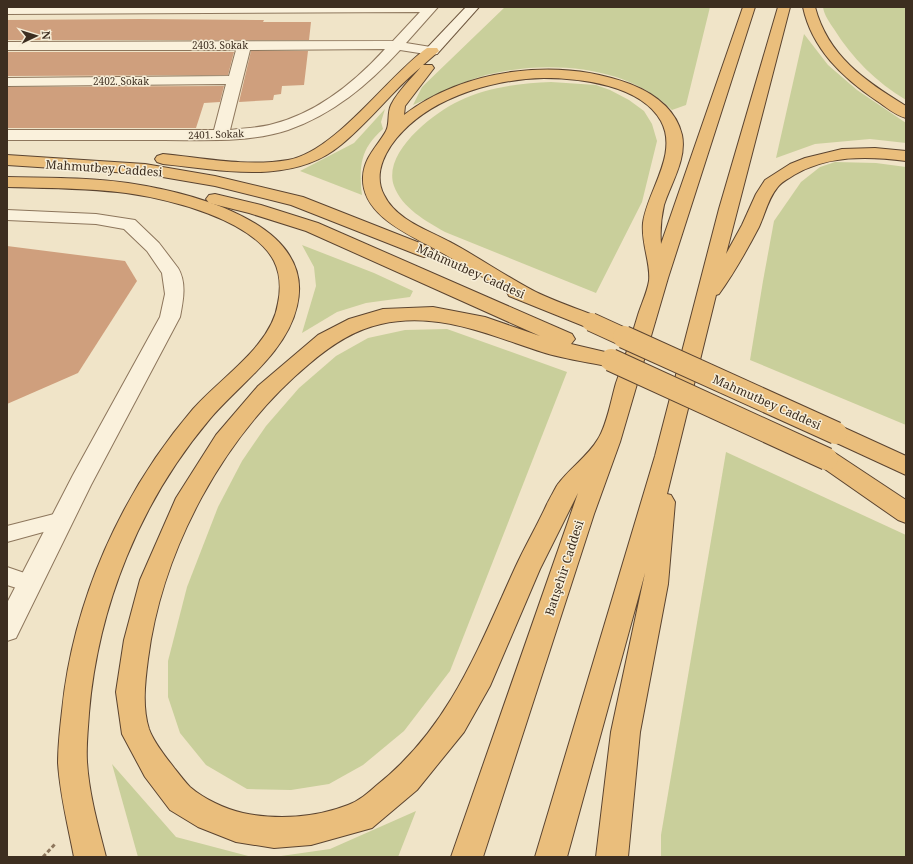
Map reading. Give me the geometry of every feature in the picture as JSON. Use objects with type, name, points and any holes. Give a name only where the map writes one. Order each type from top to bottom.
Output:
[{"type":"highway","name":"Batışehir Caddesi","points":[[467,857],[582,514],[609,442],[659,278],[749,7]]},
{"type":"highway","points":[[551,857],[666,456],[704,300],[784,7]]},
{"type":"highway","points":[[809,7],[810,17],[818,36],[834,57],[857,80],[906,113]]},
{"type":"highway","points":[[395,129],[398,106],[429,64],[432,51]]},
{"type":"highway","points":[[9,160],[49,156],[100,155],[256,166],[283,166],[302,162],[334,144],[412,66],[432,51]]},
{"type":"highway","points":[[530,297],[441,245],[410,230],[376,198],[371,183],[371,166],[383,145],[395,129],[413,114],[454,92],[499,78],[524,74],[552,73],[597,78],[629,88],[647,98],[663,112],[671,126],[675,140],[673,153],[653,215],[651,243],[659,278]]},
{"type":"highway","points":[[704,300],[730,265],[752,224],[760,202],[772,183],[787,172],[808,163],[849,153],[876,153],[906,156]]},
{"type":"highway","name":"Mahmutbey Caddesi","points":[[9,160],[49,164],[145,169],[214,181],[261,191],[297,201],[407,244],[591,322],[906,466]]},
{"type":"highway","points":[[7,182],[90,184],[148,191],[221,213],[244,223],[265,236],[281,255],[289,277],[288,304],[279,329],[263,350],[200,416],[143,498],[117,550],[90,624],[76,692],[72,765],[80,817],[90,857]]},
{"type":"highway","name":"Mahmutbey Caddesi","points":[[148,191],[207,197],[255,209],[312,227],[611,360],[906,496]]},
{"type":"highway","points":[[609,442],[566,491],[534,552],[480,677],[454,722],[407,780],[361,817],[311,830],[274,833],[236,827],[209,816],[181,799],[155,767],[136,734],[130,692],[137,640],[153,580],[184,505],[224,441],[265,392],[294,365],[325,340],[356,324],[383,316],[406,314],[434,314],[485,324],[550,347],[611,360]]},
{"type":"highway","points":[[836,433],[906,452]]},
{"type":"highway","points":[[612,857],[616,803],[624,744],[633,692],[649,622],[658,569],[666,456]]},
{"type":"highway","points":[[827,459],[906,513]]},
{"type":"street","points":[[432,51],[473,7]]},
{"type":"street","points":[[7,10],[432,8]]},
{"type":"street","name":"2401. Sokak","points":[[7,135],[221,135],[254,133],[281,127],[322,108],[343,95],[373,70],[432,8]]},
{"type":"street","points":[[221,135],[244,44]]},
{"type":"street","name":"2403. Sokak","points":[[7,46],[244,44],[396,45],[432,51]]},
{"type":"street","name":"2402. Sokak","points":[[7,82],[235,80]]},
{"type":"street","points":[[214,96],[230,95]]},
{"type":"street","points":[[7,215],[96,219],[129,224],[153,247],[171,272],[175,294],[170,317],[29,583],[7,629]]},
{"type":"lane","points":[[7,534],[62,520]]},
{"type":"lane","points":[[7,576],[29,583]]},
{"type":"green space","points":[[505,7],[710,7],[686,105],[672,110],[653,95],[632,83],[608,75],[559,67],[509,70],[486,75],[458,85],[413,105],[422,87]]},
{"type":"green space","points":[[823,7],[906,7],[906,100],[875,77],[857,59],[841,40],[829,22]]},
{"type":"green space","points":[[804,34],[828,65],[857,90],[906,123],[906,143],[870,139],[815,144],[776,158]]},
{"type":"green space","points":[[551,82],[596,85],[610,90],[629,100],[644,111],[652,124],[657,141],[642,202],[596,293],[445,232],[415,213],[403,201],[394,186],[392,173],[395,160],[402,148],[424,124],[448,107],[470,96],[493,89],[528,83]]},
{"type":"green space","points":[[385,109],[381,122],[383,129],[375,136],[365,151],[361,167],[362,195],[300,171],[354,143]]},
{"type":"green space","points":[[835,162],[876,163],[906,167],[906,425],[750,360],[774,221],[801,182],[820,167]]},
{"type":"green space","points":[[302,245],[374,273],[413,291],[410,297],[366,303],[337,312],[302,333],[316,286],[314,267]]},
{"type":"green space","points":[[447,329],[567,372],[450,671],[404,731],[363,765],[329,784],[291,790],[247,789],[206,765],[180,733],[168,697],[168,661],[187,587],[218,507],[242,461],[266,426],[299,388],[336,356],[368,338],[405,330]]},
{"type":"green space","points":[[726,452],[906,535],[906,857],[661,857],[661,835]]},
{"type":"green space","points":[[112,764],[176,837],[252,857],[138,857]]},
{"type":"green space","points":[[416,811],[398,857],[274,857],[330,849]]},
{"type":"building","points":[[140,19],[311,22],[309,40],[7,40],[7,20]]},
{"type":"building","points":[[251,51],[308,51],[304,85],[282,86],[281,94],[274,95],[273,100],[239,102]]},
{"type":"building","points":[[7,52],[234,52],[228,75],[7,76]]},
{"type":"building","points":[[224,86],[220,102],[204,103],[196,128],[7,128],[7,87]]},
{"type":"building","points":[[7,246],[125,261],[137,281],[78,373],[7,404]]}]
